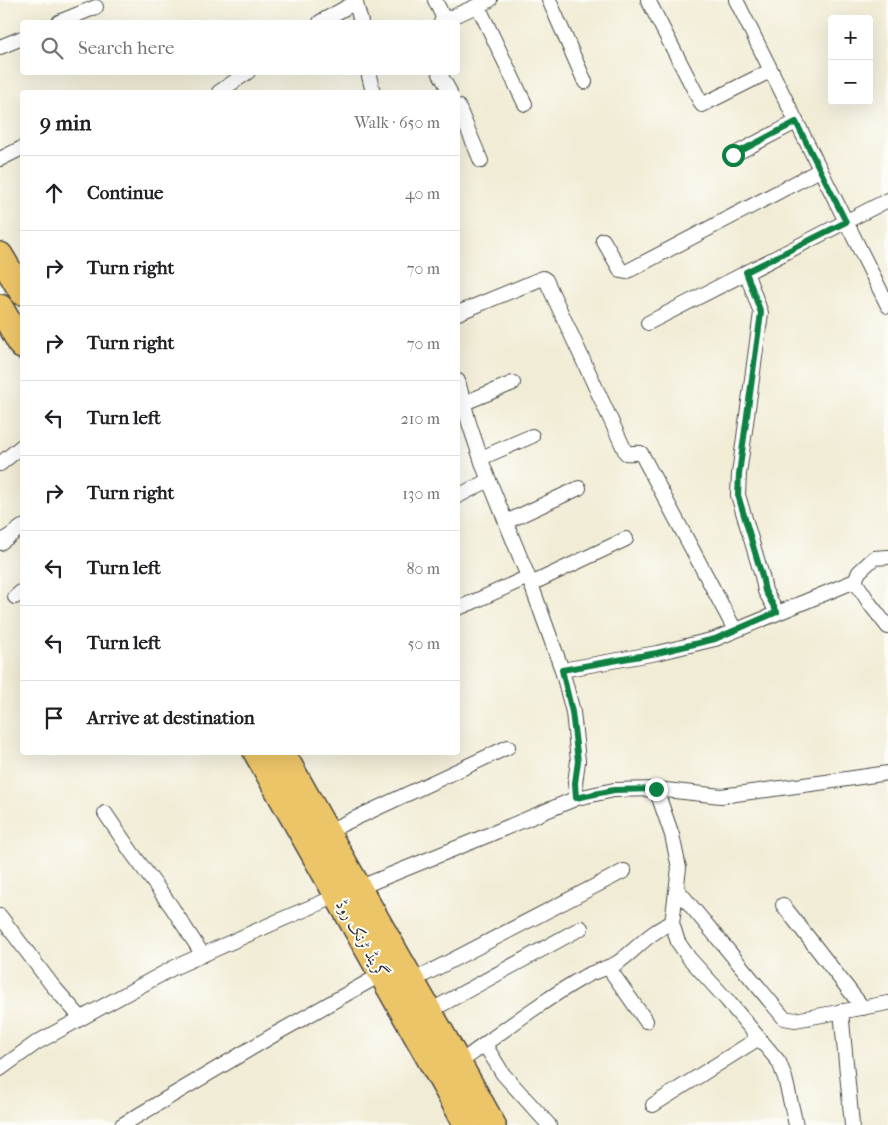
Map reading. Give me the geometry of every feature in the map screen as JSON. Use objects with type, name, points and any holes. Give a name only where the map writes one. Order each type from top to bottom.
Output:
[{"type":"highway","points":[[0,255],[20,289]]},
{"type":"highway","points":[[0,307],[20,342]]},
{"type":"highway","name":"گرینڈ ٹرنک روڈ","points":[[258,755],[348,892],[412,980],[493,1125]]},
{"type":"highway","name":"گرینڈ ٹرنک روڈ","points":[[284,755],[326,832],[348,892],[382,974],[467,1125]]},
{"type":"street","points":[[435,0],[442,20]]},
{"type":"street","points":[[548,0],[585,82]]},
{"type":"street","points":[[648,0],[702,105],[770,71]]},
{"type":"street","points":[[736,0],[888,306]]},
{"type":"street","points":[[323,20],[356,1],[361,20]]},
{"type":"street","points":[[447,20],[484,3],[525,104]]},
{"type":"street","points":[[64,20],[96,7]]},
{"type":"street","points":[[0,48],[20,39]]},
{"type":"street","points":[[222,90],[244,75]]},
{"type":"street","points":[[441,75],[449,90]]},
{"type":"street","points":[[460,111],[481,162]]},
{"type":"street","points":[[733,155],[796,122]]},
{"type":"street","points":[[0,158],[20,149]]},
{"type":"street","points":[[603,240],[621,271],[626,272],[820,170]]},
{"type":"street","points":[[648,322],[888,200]]},
{"type":"street","points":[[746,272],[761,313],[739,474],[738,495],[765,591],[777,612]]},
{"type":"street","points":[[460,312],[542,278],[546,280],[626,453],[641,453],[736,630]]},
{"type":"street","points":[[513,382],[460,392],[489,480],[562,670],[572,712],[578,761],[575,783],[576,798]]},
{"type":"street","points":[[481,458],[532,436]]},
{"type":"street","points":[[0,464],[20,448]]},
{"type":"street","points":[[473,488],[489,480]]},
{"type":"street","points":[[506,522],[579,488]]},
{"type":"street","points":[[0,544],[20,529]]},
{"type":"street","points":[[460,607],[626,538]]},
{"type":"street","points":[[562,670],[657,653],[715,639],[855,581],[859,572],[874,558],[888,557]]},
{"type":"street","points":[[855,581],[888,627]]},
{"type":"street","points":[[326,832],[508,747]]},
{"type":"street","points":[[0,1069],[36,1043],[173,968],[285,918],[576,798],[614,790],[656,789],[721,796],[888,773]]},
{"type":"street","points":[[656,789],[672,835],[679,868],[672,923],[678,942],[689,958],[779,1062],[785,1078],[796,1125]]},
{"type":"street","points":[[105,813],[203,955]]},
{"type":"street","points":[[412,980],[624,871]]},
{"type":"street","points":[[677,889],[784,1018],[795,1020],[888,1003]]},
{"type":"street","points":[[783,905],[864,1008]]},
{"type":"street","points":[[0,916],[52,985],[81,1018]]},
{"type":"street","points":[[459,1063],[584,976],[615,964],[657,930],[672,923]]},
{"type":"street","points":[[430,1011],[580,928]]},
{"type":"street","points":[[608,967],[646,1022]]},
{"type":"street","points":[[122,1125],[382,974]]},
{"type":"street","points":[[841,1011],[852,1125]]},
{"type":"street","points":[[653,1105],[759,1038]]},
{"type":"street","points":[[485,1045],[503,1074],[549,1125]]},
{"type":"route","points":[[656,789],[614,790],[576,798],[575,783],[578,761],[572,712],[562,670],[657,653],[715,639],[777,612],[765,591],[738,495],[739,474],[761,313],[746,272],[846,222],[796,122],[733,155]]}]
